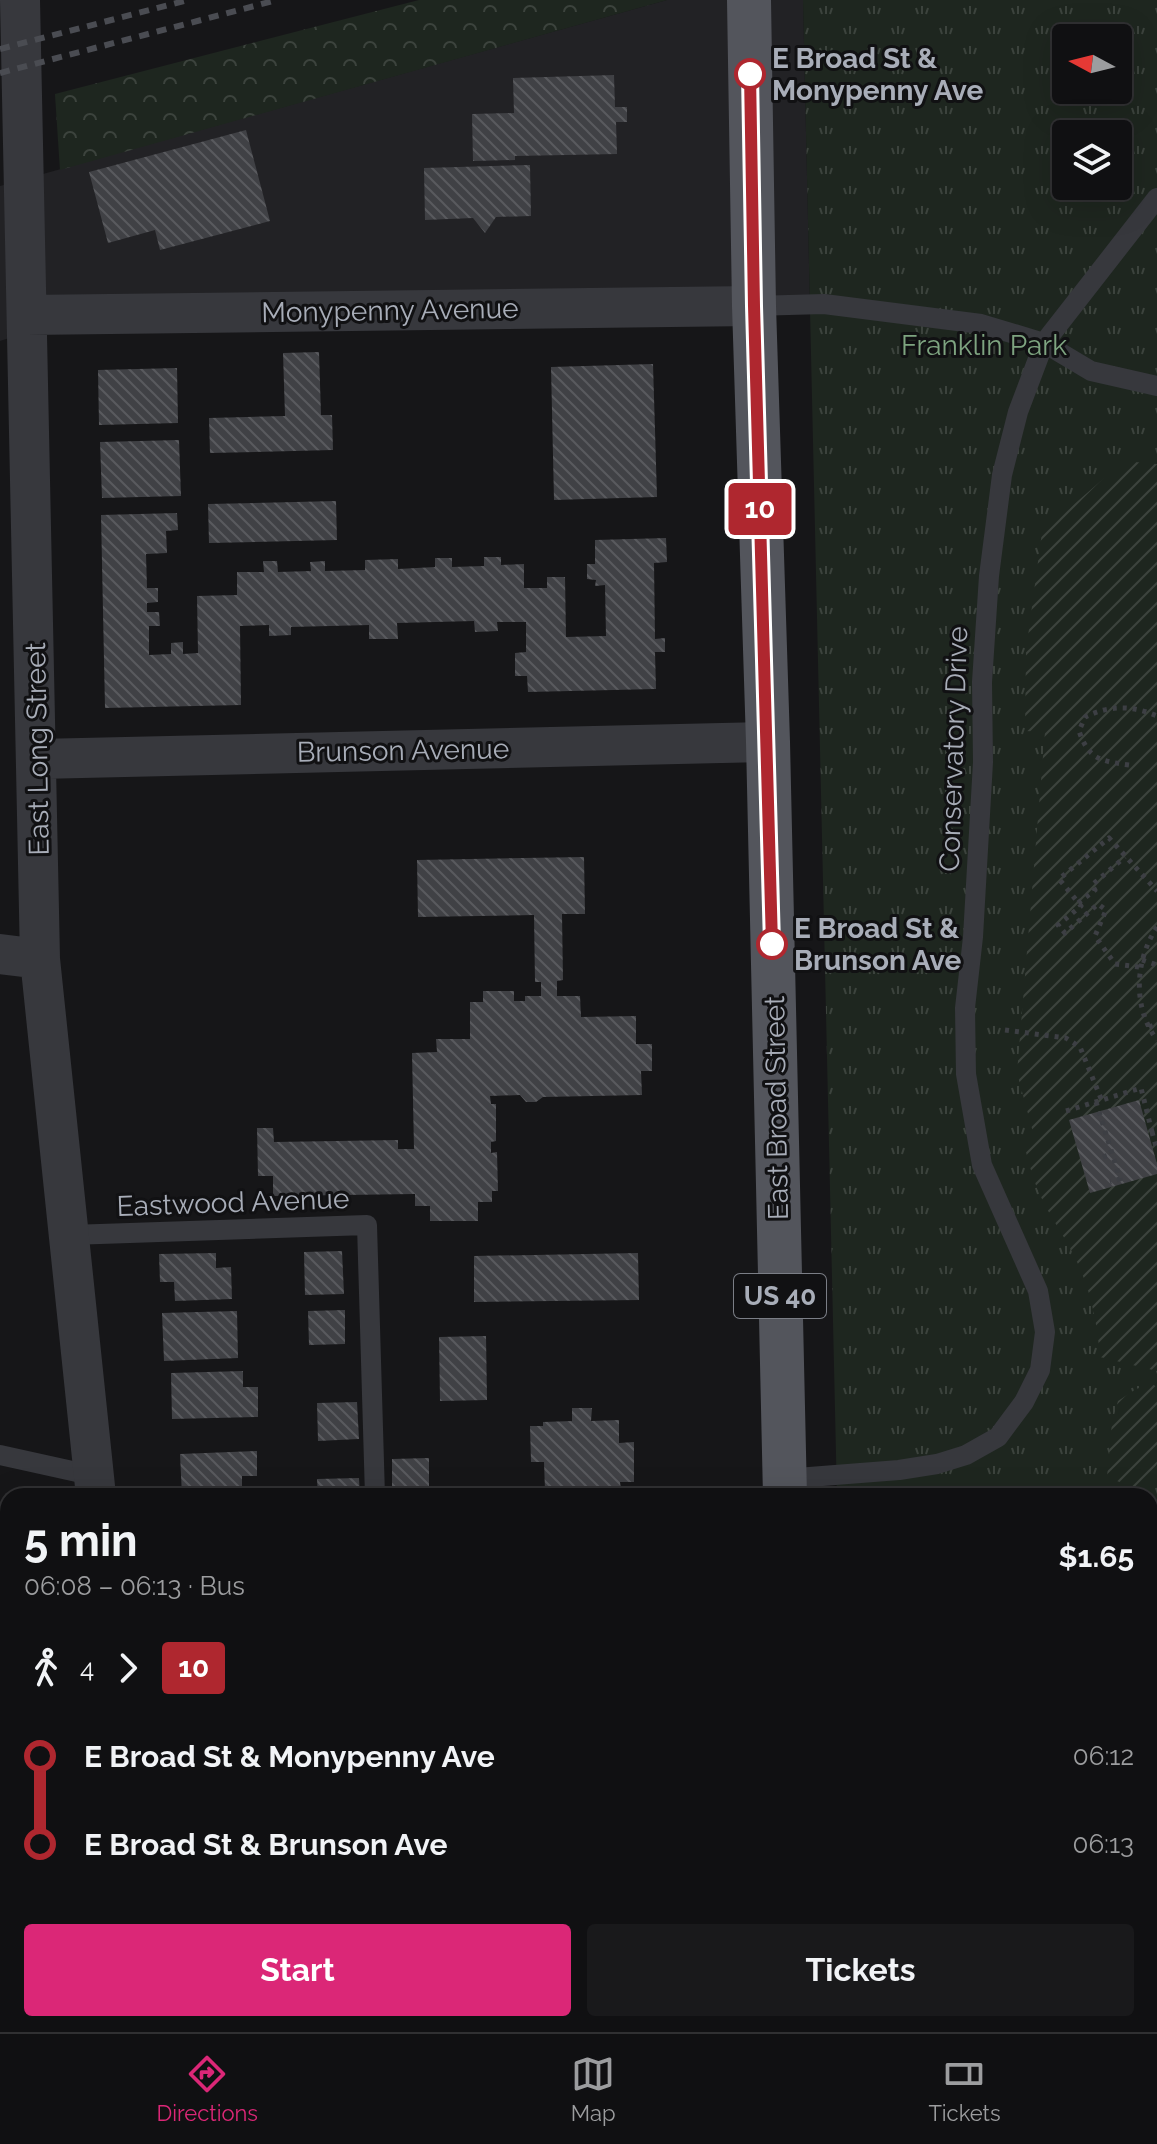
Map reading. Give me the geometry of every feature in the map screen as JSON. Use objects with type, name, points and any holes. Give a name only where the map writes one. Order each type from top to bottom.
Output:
[{"type":"main road","name":"East Broad Street","points":[[749,0],[784,1488]]},
{"type":"street","name":"East Long Street","points":[[20,0],[14,315],[38,759],[40,959],[96,1486]]},
{"type":"street","name":"Monypenny Avenue","points":[[14,315],[754,306]]},
{"type":"street","name":"Brunson Avenue","points":[[38,759],[768,742]]},
{"type":"street","points":[[0,954],[40,959]]},
{"type":"lane","name":"Conservatory Drive","points":[[784,1488],[937,1464],[966,1455],[998,1437],[1024,1402],[1040,1370],[1045,1332],[1038,1291],[982,1165],[966,1074],[965,1008],[973,937],[983,762],[982,682],[989,576],[1002,475],[1018,412],[1044,343],[1157,198]]},
{"type":"lane","points":[[754,306],[824,304],[981,324],[1044,343],[1091,371],[1157,386]]},
{"type":"lane","name":"Eastwood Avenue","points":[[70,1235],[367,1225],[375,1488]]},
{"type":"lane","points":[[0,1455],[96,1486]]},
{"type":"path","points":[[1129,765],[1101,761],[1085,747],[1079,731],[1085,717],[1103,708],[1125,706],[1157,716]]},
{"type":"path","points":[[1139,967],[1115,964],[1095,936],[1106,910],[1098,904],[1065,933],[1058,925],[1081,906],[1059,879],[1109,838],[1157,891]]},
{"type":"path","points":[[1078,903],[1095,890],[1092,885],[1125,857]]},
{"type":"path","points":[[1157,927],[1146,943],[1139,967],[1142,1010],[1157,1040]]},
{"type":"path","points":[[1142,960],[1157,965]]},
{"type":"path","points":[[1149,1027],[1157,1024]]},
{"type":"path","points":[[1005,1030],[1066,1038],[1080,1047],[1099,1101],[1120,1179],[1110,1182]]},
{"type":"path","points":[[1066,1111],[1141,1088],[1157,1150]]},
{"type":"path","points":[[1103,1157],[1112,1154]]},
{"type":"shaded area","points":[[667,0],[803,0],[810,308],[53,324],[0,341],[0,186]]},
{"type":"green space","points":[[419,0],[667,0],[60,170],[55,94]]},
{"type":"green space","name":"Franklin Park","points":[[803,0],[1157,0],[1157,1488],[837,1488]]},
{"type":"green space","points":[[1124,461],[1157,464],[1157,1371],[1100,1357],[1087,1287],[1031,1170],[1023,1140],[1034,1136],[1017,1073],[1045,732],[1025,731],[1026,651],[1042,532]]},
{"type":"green space","points":[[1152,1384],[1157,1387],[1157,1464],[1144,1488],[1134,1488],[1107,1477],[1112,1422],[1118,1401],[1136,1389]]},
{"type":"building","points":[[614,75],[615,107],[627,107],[627,122],[616,122],[617,154],[515,156],[515,160],[473,161],[472,114],[514,113],[513,78]]},
{"type":"building","points":[[246,130],[270,221],[160,250],[155,230],[108,243],[89,172]]},
{"type":"building","points":[[530,165],[531,216],[496,217],[485,233],[473,218],[425,220],[424,168]]},
{"type":"building","points":[[319,352],[321,415],[332,415],[333,450],[210,453],[209,418],[285,416],[283,353]]},
{"type":"building","points":[[653,364],[657,497],[554,500],[551,367]]},
{"type":"building","points":[[177,368],[178,423],[99,425],[98,370]]},
{"type":"building","points":[[179,440],[181,496],[102,498],[100,442]]},
{"type":"building","points":[[336,501],[337,540],[209,543],[208,504]]},
{"type":"building","points":[[177,513],[178,530],[166,531],[167,553],[146,554],[147,588],[158,588],[158,602],[147,603],[147,612],[159,612],[160,626],[149,626],[149,655],[171,654],[171,643],[183,642],[183,654],[198,653],[197,596],[237,595],[237,572],[264,572],[263,561],[277,561],[278,572],[311,571],[310,562],[325,561],[325,571],[365,570],[365,560],[398,559],[398,569],[435,567],[435,558],[452,558],[452,567],[484,566],[484,557],[501,557],[501,565],[524,564],[524,588],[547,588],[547,577],[565,577],[566,637],[606,636],[605,585],[595,586],[596,580],[587,579],[587,564],[595,564],[595,540],[666,538],[667,562],[654,563],[655,639],[665,638],[665,652],[655,652],[656,689],[528,692],[527,676],[515,676],[515,653],[526,652],[526,622],[497,622],[498,631],[475,632],[474,621],[397,623],[398,639],[369,639],[369,625],[291,627],[291,635],[269,636],[269,625],[240,626],[241,705],[105,708],[101,515]]},
{"type":"building","points":[[584,857],[585,914],[562,914],[563,980],[557,981],[557,996],[580,996],[581,1017],[636,1016],[636,1044],[652,1044],[652,1071],[641,1071],[642,1095],[543,1097],[536,1102],[526,1102],[520,1095],[490,1096],[491,1104],[496,1104],[496,1141],[491,1142],[491,1153],[497,1152],[498,1191],[492,1191],[492,1202],[478,1202],[478,1221],[430,1221],[430,1206],[415,1206],[415,1194],[273,1196],[273,1176],[258,1176],[257,1128],[273,1128],[274,1142],[398,1140],[398,1149],[414,1149],[412,1053],[437,1052],[436,1039],[470,1039],[470,1002],[483,1002],[483,991],[514,991],[514,1001],[525,1001],[525,996],[541,996],[541,982],[535,982],[534,915],[418,917],[417,860]]},
{"type":"building","points":[[1139,1100],[1157,1174],[1090,1193],[1069,1120]]},
{"type":"building","points":[[342,1251],[344,1294],[305,1295],[304,1252]]},
{"type":"building","points":[[216,1253],[216,1268],[231,1267],[232,1299],[175,1301],[174,1282],[160,1282],[159,1254]]},
{"type":"building","points":[[638,1253],[639,1300],[474,1302],[474,1256]]},
{"type":"building","points":[[345,1310],[345,1344],[309,1345],[308,1311]]},
{"type":"building","points":[[237,1311],[238,1358],[164,1361],[162,1313]]},
{"type":"building","points":[[486,1336],[487,1400],[440,1401],[439,1337]]},
{"type":"building","points":[[243,1371],[243,1387],[258,1387],[258,1417],[172,1419],[171,1373]]},
{"type":"building","points":[[357,1402],[359,1439],[318,1441],[317,1403]]},
{"type":"building","points":[[572,1408],[592,1408],[591,1421],[619,1420],[619,1443],[634,1442],[634,1482],[620,1482],[621,1488],[545,1488],[544,1462],[531,1462],[530,1426],[543,1426],[543,1422],[572,1421]]},
{"type":"building","points":[[257,1451],[257,1476],[242,1476],[242,1488],[182,1488],[180,1454]]},
{"type":"building","points":[[429,1458],[429,1488],[392,1488],[392,1459]]},
{"type":"building","points":[[359,1478],[360,1488],[318,1488],[317,1479]]},
{"type":"railway","points":[[0,49],[188,0]]},
{"type":"railway","points":[[0,73],[277,0]]},
{"type":"bus line","name":"10","points":[[750,74],[772,944]]},
{"type":"place","name":"E Broad St & Monypenny Ave","points":[[750,74]]},
{"type":"place","name":"E Broad St & Brunson Ave","points":[[772,944]]}]
